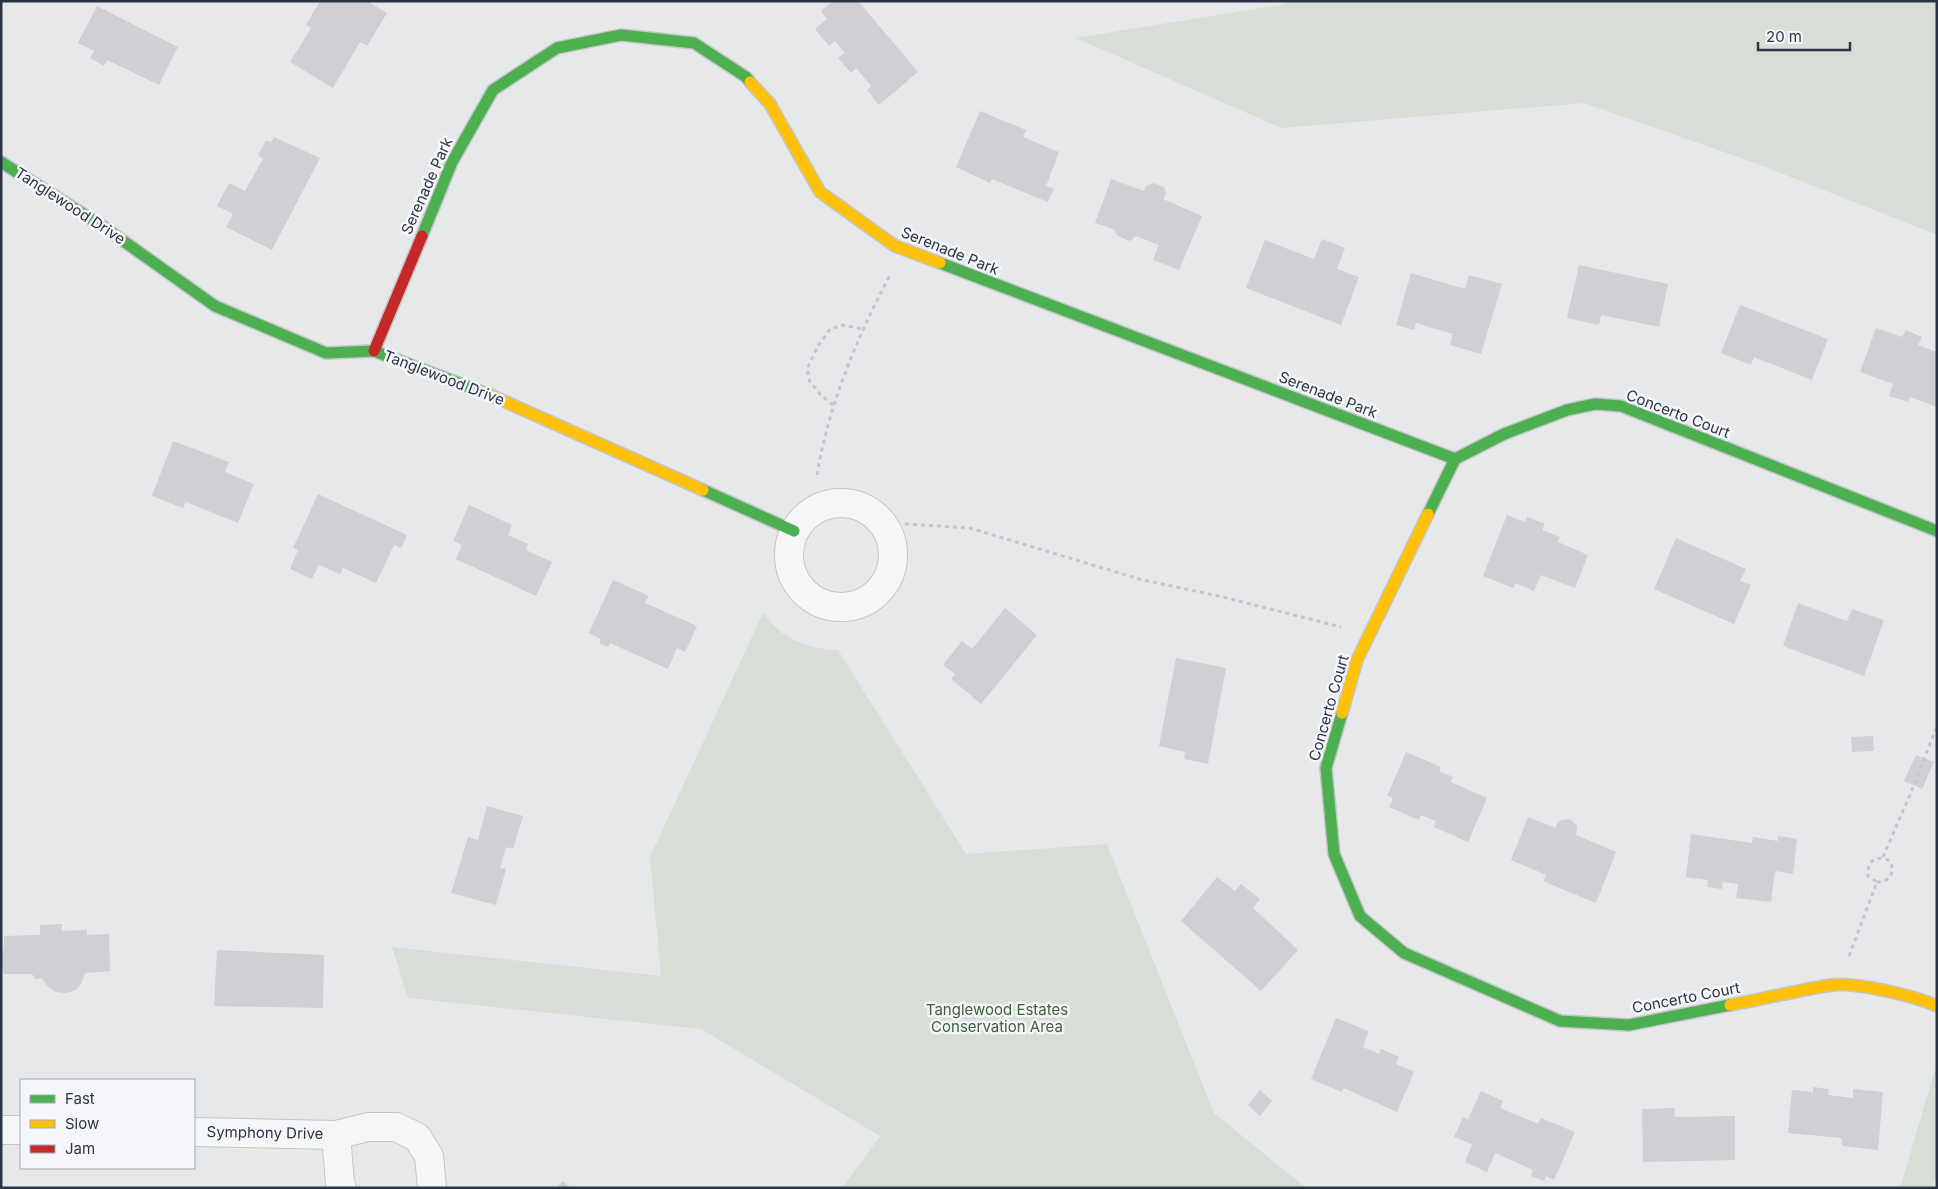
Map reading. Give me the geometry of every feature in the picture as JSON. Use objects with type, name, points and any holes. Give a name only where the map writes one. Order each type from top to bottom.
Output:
[{"type":"street","name":"Serenade Park","points":[[374,350],[452,162],[493,90],[557,48],[621,35],[694,44],[746,77],[770,104],[820,192],[895,246],[1455,460]]},
{"type":"street","name":"Tanglewood Drive","points":[[1,162],[105,228],[215,306],[326,353],[374,350],[500,399],[794,531]]},
{"type":"street","name":"Concerto Court","points":[[1937,531],[1621,406],[1595,404],[1567,410],[1504,434],[1455,460],[1357,660],[1326,768],[1334,854],[1360,916],[1404,953],[1560,1021],[1629,1025],[1834,985],[1875,989],[1926,1001],[1937,1006]]},
{"type":"street","name":"Symphony Drive","points":[[195,1132],[336,1135],[368,1127],[396,1127],[417,1137],[428,1156],[432,1188]]},
{"type":"street","points":[[1,1130],[20,1130]]},
{"type":"street","name":"Symphony Drive","points":[[336,1135],[342,1188]]},
{"type":"path","points":[[817,475],[823,440],[833,405],[862,329],[892,271]]},
{"type":"path","points":[[833,405],[810,382],[807,369],[818,346],[830,329],[843,325],[862,329]]},
{"type":"path","points":[[905,524],[970,528],[1139,579],[1223,597],[1346,628]]},
{"type":"path","points":[[1884,858],[1937,726]]},
{"type":"path","points":[[1876,857],[1890,861],[1892,871],[1886,881],[1877,882],[1868,876],[1867,869],[1871,860],[1876,857]]},
{"type":"path","points":[[1847,962],[1877,882]]},
{"type":"green space","points":[[1283,1],[1937,1],[1937,235],[1758,164],[1584,103],[1281,128],[1076,38],[1285,4]]},
{"type":"green space","name":"Tanglewood Estates Conservation Area","points":[[763,613],[778,630],[796,641],[806,645],[838,650],[966,854],[1107,844],[1214,1113],[1306,1188],[842,1188],[880,1136],[701,1029],[408,998],[392,947],[661,976],[650,857]]},
{"type":"green space","points":[[1937,1063],[1937,1168],[1932,1188],[1900,1188]]},
{"type":"building","points":[[320,1],[367,1],[387,13],[367,46],[360,42],[333,88],[290,62],[311,28],[306,25]]},
{"type":"building","points":[[833,1],[858,1],[918,72],[879,105],[867,90],[871,86],[856,68],[851,73],[838,58],[845,53],[835,41],[829,46],[815,29],[827,19],[821,11]]},
{"type":"building","points":[[97,6],[178,47],[159,85],[107,60],[104,66],[90,58],[94,51],[78,43]]},
{"type":"building","points":[[980,111],[1026,130],[1023,137],[1059,152],[1046,186],[1054,189],[1048,202],[992,179],[990,183],[956,167]]},
{"type":"building","points":[[274,137],[320,158],[272,250],[226,227],[233,214],[217,206],[229,183],[245,191],[263,159],[258,155],[266,140],[271,142]]},
{"type":"building","points":[[1111,179],[1144,191],[1146,186],[1154,183],[1164,187],[1166,193],[1163,199],[1202,216],[1179,270],[1153,260],[1159,245],[1136,236],[1130,241],[1118,236],[1113,229],[1095,223]]},
{"type":"building","points":[[1322,239],[1345,248],[1337,269],[1359,277],[1341,325],[1246,288],[1265,240],[1314,259]]},
{"type":"building","points":[[1579,265],[1668,284],[1659,327],[1601,315],[1599,325],[1567,318]]},
{"type":"building","points":[[1411,273],[1465,289],[1469,275],[1502,284],[1481,354],[1450,345],[1453,334],[1416,323],[1414,330],[1396,325]]},
{"type":"building","points":[[1740,305],[1828,339],[1812,380],[1754,357],[1751,365],[1721,353]]},
{"type":"building","points":[[1876,328],[1902,337],[1906,330],[1922,337],[1918,345],[1937,352],[1937,407],[1910,397],[1908,402],[1889,396],[1893,384],[1860,372]]},
{"type":"building","points":[[173,441],[229,462],[225,472],[254,484],[238,523],[186,502],[183,508],[152,496]]},
{"type":"building","points":[[318,494],[407,535],[401,548],[394,545],[376,583],[343,568],[340,574],[319,565],[312,579],[290,569],[298,550],[293,548]]},
{"type":"building","points":[[469,505],[512,525],[508,535],[528,544],[526,550],[552,562],[536,596],[456,559],[462,545],[453,541]]},
{"type":"building","points":[[1507,515],[1525,522],[1527,517],[1545,524],[1542,530],[1560,537],[1558,542],[1588,555],[1575,588],[1541,575],[1534,591],[1515,583],[1513,588],[1483,576]]},
{"type":"building","points":[[1676,538],[1746,569],[1740,581],[1751,585],[1734,624],[1654,589]]},
{"type":"building","points":[[613,580],[649,596],[645,603],[697,626],[685,652],[677,648],[668,669],[610,643],[608,647],[599,643],[601,639],[589,633]]},
{"type":"building","points":[[1798,603],[1847,621],[1852,609],[1884,620],[1864,676],[1783,646]]},
{"type":"building","points":[[1005,608],[1037,635],[981,704],[951,679],[955,674],[943,665],[962,641],[972,649]]},
{"type":"building","points":[[1176,658],[1226,668],[1208,764],[1184,759],[1185,752],[1159,746]]},
{"type":"building","points":[[1873,736],[1874,751],[1852,752],[1851,737]]},
{"type":"building","points":[[1406,752],[1441,767],[1439,771],[1453,777],[1451,782],[1487,798],[1468,842],[1434,827],[1436,821],[1421,815],[1419,820],[1389,807],[1393,798],[1387,796]]},
{"type":"building","points":[[1916,755],[1934,762],[1922,789],[1904,781]]},
{"type":"building","points":[[487,806],[523,816],[513,849],[506,847],[500,868],[506,869],[496,905],[451,893],[468,837],[478,840]]},
{"type":"building","points":[[1528,817],[1556,828],[1561,820],[1570,819],[1577,826],[1576,835],[1616,852],[1596,903],[1543,881],[1546,875],[1511,860]]},
{"type":"building","points":[[1691,834],[1752,843],[1753,837],[1778,841],[1778,836],[1797,839],[1793,874],[1775,871],[1771,902],[1736,898],[1738,884],[1723,882],[1722,889],[1707,887],[1708,880],[1686,877]]},
{"type":"building","points":[[1217,877],[1235,891],[1241,884],[1260,899],[1253,908],[1298,950],[1261,991],[1181,921]]},
{"type":"building","points":[[62,924],[62,931],[87,930],[87,935],[109,934],[110,971],[85,973],[82,982],[76,990],[66,993],[56,992],[48,987],[42,978],[35,979],[32,974],[4,974],[3,968],[1,968],[1,951],[4,951],[4,936],[40,935],[40,925]]},
{"type":"building","points":[[217,950],[324,955],[323,1008],[214,1006]]},
{"type":"building","points":[[1336,1018],[1369,1031],[1363,1047],[1379,1054],[1381,1049],[1399,1057],[1396,1064],[1414,1072],[1397,1112],[1344,1088],[1342,1092],[1311,1079]]},
{"type":"building","points":[[1813,1087],[1829,1089],[1828,1095],[1853,1098],[1853,1089],[1883,1092],[1878,1150],[1842,1146],[1842,1138],[1788,1133],[1792,1090],[1813,1092]]},
{"type":"building","points":[[1260,1090],[1272,1101],[1260,1116],[1248,1105]]},
{"type":"building","points":[[1481,1091],[1503,1101],[1500,1108],[1538,1124],[1541,1118],[1575,1132],[1554,1180],[1546,1176],[1544,1181],[1531,1176],[1533,1170],[1495,1153],[1487,1172],[1465,1162],[1472,1144],[1454,1137],[1463,1117],[1468,1119]]},
{"type":"building","points":[[1674,1108],[1675,1117],[1735,1116],[1735,1160],[1643,1162],[1642,1109]]},
{"type":"building","points":[[563,1181],[570,1188],[556,1188]]},
{"type":"traffic: fast","points":[[422,236],[452,162],[493,90],[557,48],[621,35],[694,43],[746,77],[750,82]]},
{"type":"traffic: fast","points":[[1,162],[105,228],[215,306],[326,353],[374,351],[490,395]]},
{"type":"traffic: fast","points":[[940,263],[1455,459]]},
{"type":"traffic: fast","points":[[1428,514],[1455,459],[1504,434],[1567,410],[1595,404],[1621,406],[1937,531]]},
{"type":"traffic: fast","points":[[703,490],[794,531]]},
{"type":"traffic: fast","points":[[1342,713],[1326,768],[1334,854],[1360,916],[1404,953],[1560,1021],[1629,1025],[1730,1005]]},
{"type":"traffic: slow","points":[[750,82],[770,104],[820,192],[895,246],[940,263]]},
{"type":"traffic: slow","points":[[490,395],[703,490]]},
{"type":"traffic: slow","points":[[1342,713],[1357,660],[1428,514]]},
{"type":"traffic: slow","points":[[1730,1005],[1819,987],[1842,985],[1885,991],[1915,998],[1937,1006]]},
{"type":"traffic: jam","points":[[374,351],[422,236]]}]
